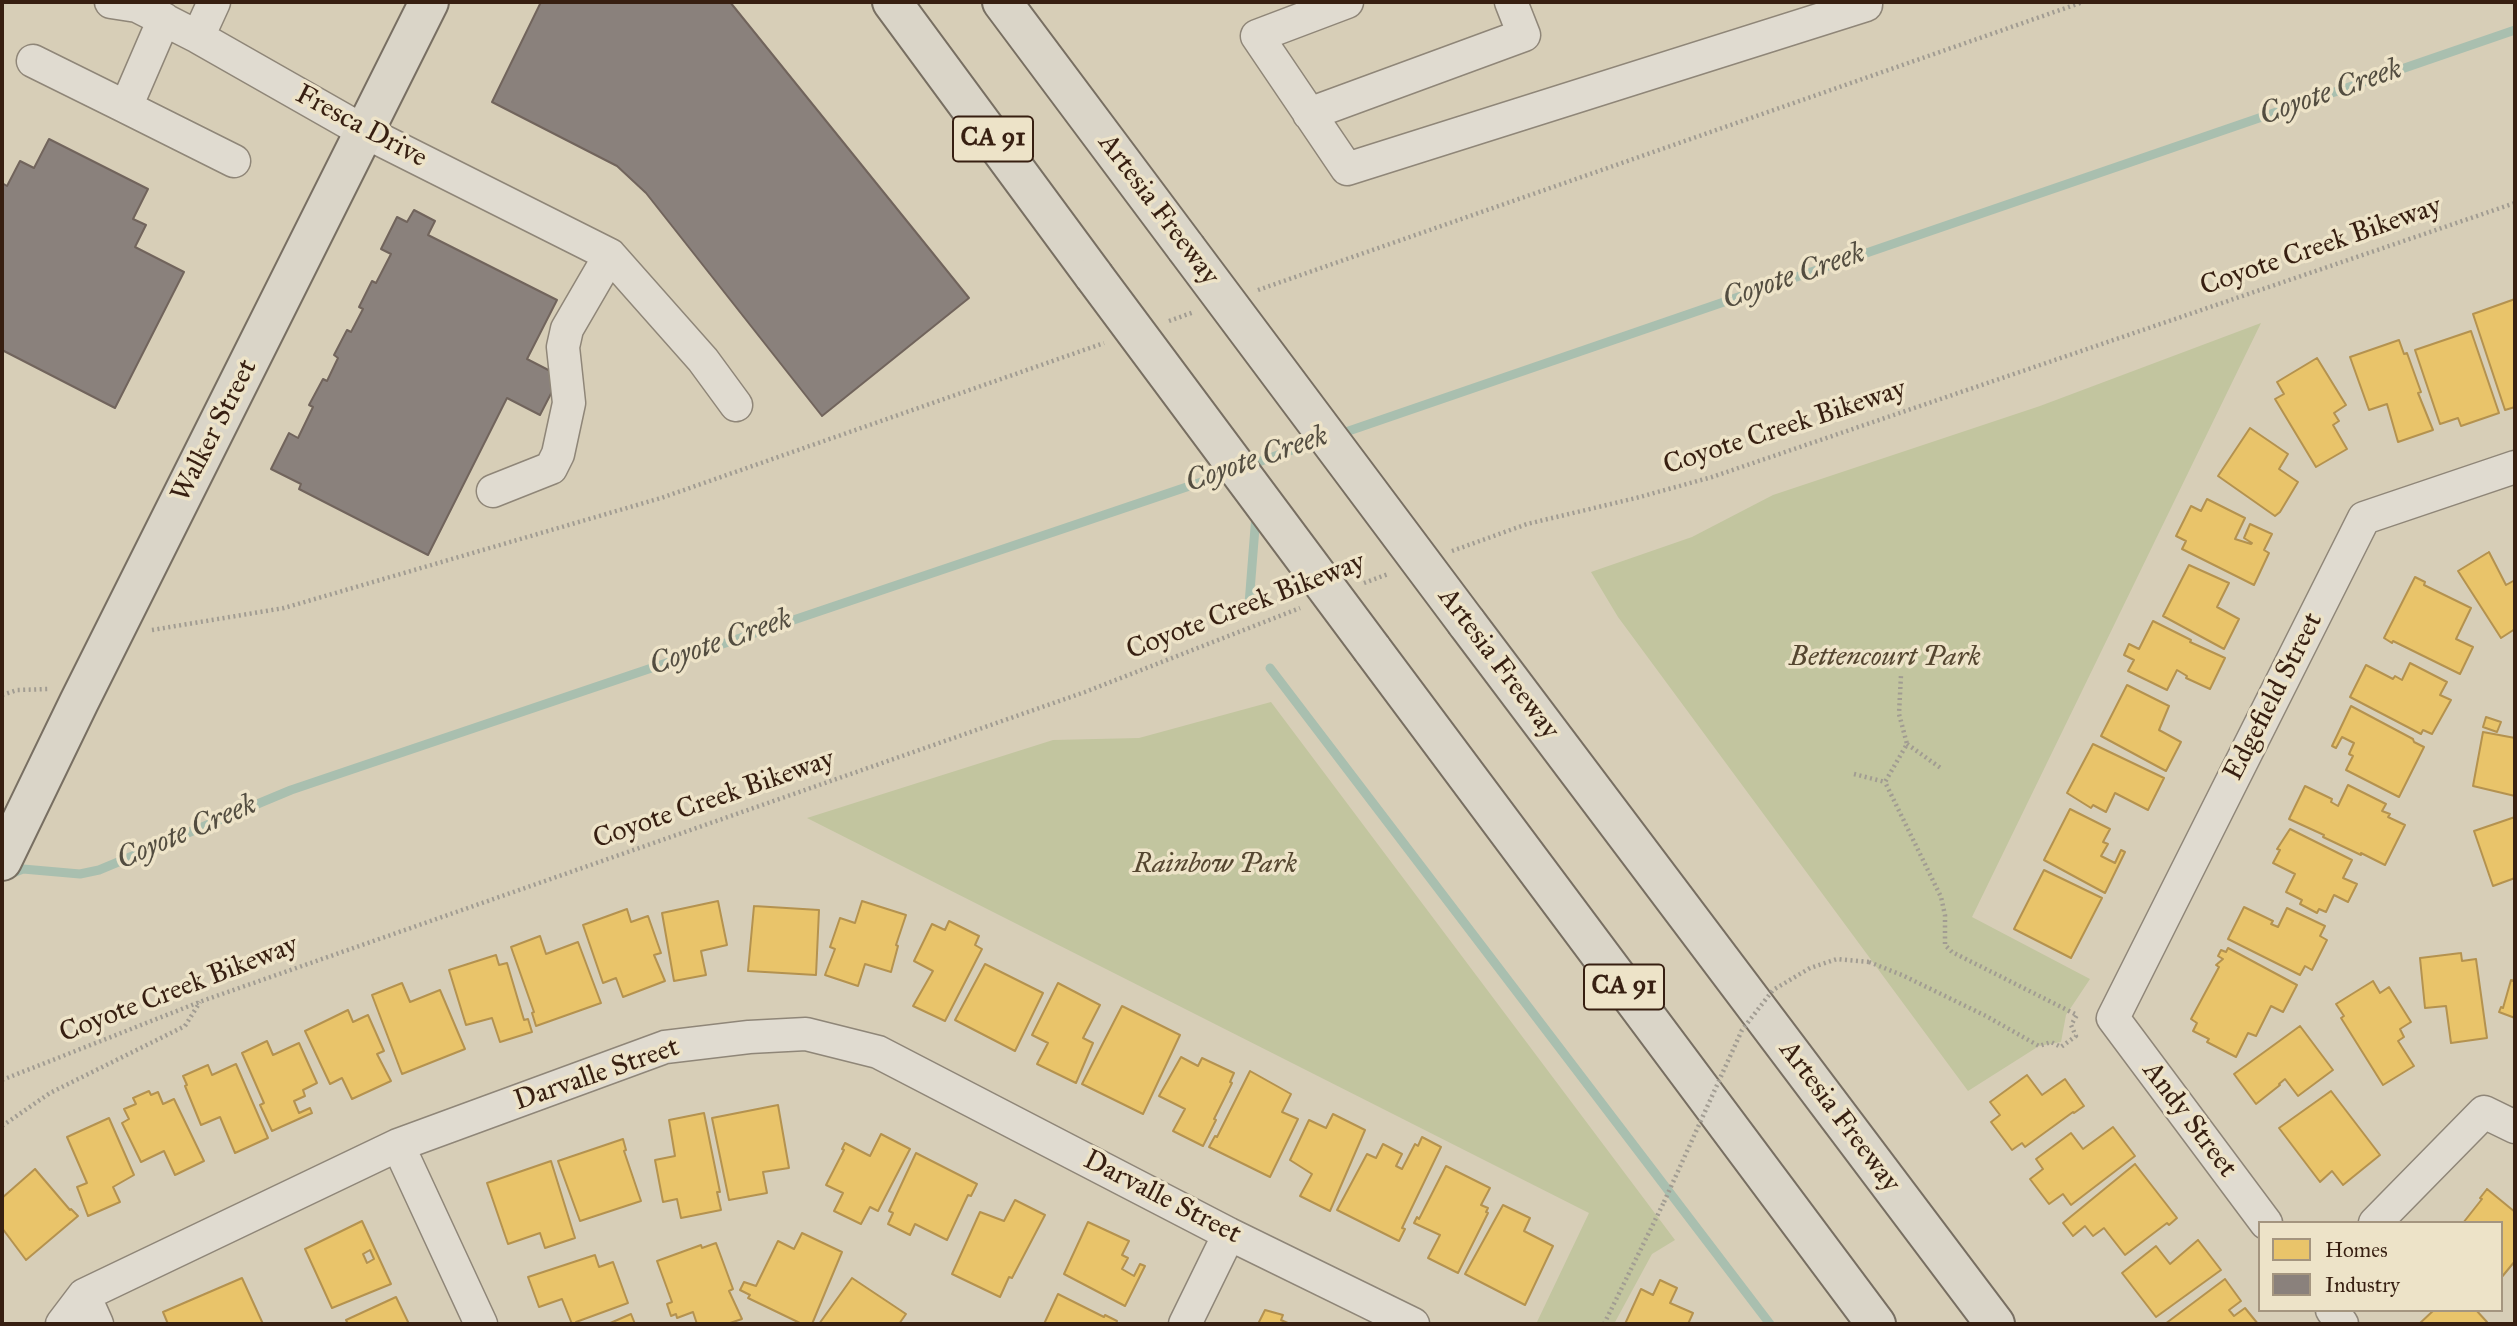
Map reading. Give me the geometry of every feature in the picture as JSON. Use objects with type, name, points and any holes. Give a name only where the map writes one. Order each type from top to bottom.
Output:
[{"type":"main road","name":"Walker Street","points":[[2,861],[69,695],[365,132],[429,2]]},
{"type":"main road","name":"CA 91","points":[[892,2],[1876,1324]]},
{"type":"main road","name":"Artesia Freeway","points":[[1002,2],[1995,1324]]},
{"type":"main road","points":[[1841,1120],[1848,1170],[1965,1324]]},
{"type":"street","name":"Fresca Drive","points":[[111,2],[137,6],[164,19],[365,132],[610,256]]},
{"type":"street","points":[[198,37],[214,2]]},
{"type":"street","points":[[1347,2],[1257,36],[1347,169],[1866,5],[1866,2]]},
{"type":"street","points":[[1309,114],[1524,35],[1511,2]]},
{"type":"street","points":[[126,107],[164,19]]},
{"type":"street","points":[[33,61],[234,161]]},
{"type":"street","points":[[493,491],[551,468],[558,454],[569,403],[564,347],[567,329],[610,256],[702,360],[736,405]]},
{"type":"street","name":"Edgefield Street","points":[[2112,1018],[2364,518],[2515,467]]},
{"type":"street","name":"Andy Street","points":[[2112,1018],[2264,1221]]},
{"type":"street","name":"Darvalle Street","points":[[62,1324],[84,1294],[398,1145],[665,1047],[750,1037],[806,1034],[878,1052],[1229,1234],[1413,1324]]},
{"type":"street","points":[[2377,1221],[2484,1112],[2515,1127]]},
{"type":"street","points":[[398,1145],[481,1324]]},
{"type":"street","points":[[1185,1324],[1229,1234]]},
{"type":"street","points":[[84,1294],[97,1324]]},
{"type":"path","points":[[1254,291],[2083,2]]},
{"type":"path","name":"Coyote Creek Bikeway","points":[[1441,555],[1527,524],[1712,477],[2515,202]]},
{"type":"path","points":[[1161,323],[1201,310]]},
{"type":"path","points":[[148,630],[284,608],[661,498],[1109,342]]},
{"type":"path","name":"Coyote Creek Bikeway","points":[[1354,587],[1392,572]]},
{"type":"path","name":"Coyote Creek Bikeway","points":[[2,1080],[202,1001],[1085,692],[1303,607]]},
{"type":"path","points":[[1885,782],[1906,744],[1899,714],[1901,675]]},
{"type":"path","points":[[2,695],[17,690],[69,695]]},
{"type":"path","points":[[1906,744],[1942,769]]},
{"type":"path","points":[[1604,1324],[1664,1202],[1742,1030],[1773,990],[1810,968],[1837,959],[1869,962],[1986,1016],[2039,1046],[2051,1042],[2060,1047],[2076,1036],[2071,1025],[2077,1015],[1952,952],[1945,945],[1945,915],[1941,897],[1885,782],[1854,774]]},
{"type":"path","points":[[2,1126],[50,1093],[185,1026],[202,1001]]},
{"type":"green space","name":"Bettencourt Park","points":[[2261,323],[1972,917],[2090,979],[2066,1015],[2061,1042],[2039,1046],[1968,1091],[1618,617],[1591,572],[1692,537],[1773,495],[2040,406]]},
{"type":"green space","name":"Rainbow Park","points":[[1271,702],[1675,1240],[1652,1254],[1614,1324],[1536,1324],[1589,1213],[807,818],[1053,740],[1139,738]]},
{"type":"building: Homes","points":[[2515,299],[2515,407],[2505,410],[2473,314]]},
{"type":"building: Homes","points":[[2471,331],[2499,413],[2461,426],[2458,418],[2440,424],[2415,350]]},
{"type":"building: Homes","points":[[2399,340],[2404,354],[2407,353],[2421,392],[2418,393],[2433,430],[2398,442],[2387,404],[2369,410],[2350,357]]},
{"type":"building: Homes","points":[[2317,358],[2346,405],[2334,413],[2339,421],[2333,425],[2347,449],[2316,467],[2275,399],[2284,394],[2277,382]]},
{"type":"building: Homes","points":[[2250,428],[2288,454],[2279,469],[2298,482],[2275,516],[2218,476]]},
{"type":"building: Homes","points":[[2207,499],[2245,518],[2235,539],[2252,543],[2244,538],[2250,524],[2272,534],[2264,550],[2269,553],[2254,585],[2182,549],[2186,541],[2176,536],[2191,506],[2201,511]]},
{"type":"building: Homes","points":[[2489,552],[2506,585],[2515,580],[2515,629],[2501,638],[2458,571]]},
{"type":"building: Homes","points":[[2189,565],[2229,583],[2217,607],[2239,619],[2224,649],[2163,616]]},
{"type":"building: Homes","points":[[2415,577],[2425,582],[2424,585],[2471,608],[2456,639],[2473,647],[2460,674],[2384,638]]},
{"type":"building: Homes","points":[[2153,621],[2225,658],[2210,689],[2186,678],[2187,676],[2177,670],[2167,690],[2128,671],[2134,660],[2124,655],[2129,644],[2139,649]]},
{"type":"building: Homes","points":[[2410,663],[2447,682],[2440,695],[2451,700],[2432,734],[2423,730],[2421,734],[2350,697],[2366,665],[2393,679],[2395,676],[2402,680]]},
{"type":"building: Homes","points":[[2127,685],[2169,706],[2159,730],[2181,742],[2166,771],[2101,736]]},
{"type":"building: Homes","points":[[2351,706],[2424,747],[2399,797],[2346,770],[2353,756],[2349,754],[2354,743],[2342,737],[2336,748],[2332,746]]},
{"type":"building: Homes","points":[[2486,717],[2501,722],[2497,732],[2483,727]]},
{"type":"building: Homes","points":[[2483,732],[2515,738],[2515,796],[2473,786]]},
{"type":"building: Homes","points":[[2093,744],[2164,778],[2148,810],[2115,793],[2106,812],[2093,805],[2091,808],[2067,793]]},
{"type":"building: Homes","points":[[2348,785],[2386,804],[2382,811],[2405,825],[2385,865],[2289,819],[2305,786],[2332,799],[2331,802],[2338,806]]},
{"type":"building: Homes","points":[[2070,809],[2110,829],[2103,842],[2108,844],[2101,856],[2115,863],[2121,850],[2125,852],[2105,893],[2044,860]]},
{"type":"building: Homes","points":[[2515,817],[2515,878],[2493,886],[2474,831]]},
{"type":"building: Homes","points":[[2290,829],[2352,860],[2343,878],[2357,884],[2348,902],[2334,895],[2326,912],[2319,909],[2317,913],[2300,904],[2302,900],[2286,892],[2295,874],[2273,863],[2280,850],[2277,849]]},
{"type":"building: Homes","points":[[2044,870],[2102,898],[2071,958],[2014,929]]},
{"type":"building: Homes","points":[[718,901],[727,945],[701,951],[706,975],[674,981],[662,913]]},
{"type":"building: Homes","points":[[862,901],[906,915],[891,972],[865,964],[858,986],[825,975],[835,949],[830,947],[840,918],[855,923]]},
{"type":"building: Homes","points":[[754,906],[819,910],[816,975],[748,971]]},
{"type":"building: Homes","points":[[2244,907],[2273,921],[2271,924],[2278,927],[2287,908],[2325,926],[2320,936],[2327,940],[2312,970],[2305,966],[2300,975],[2228,939]]},
{"type":"building: Homes","points":[[627,909],[631,922],[648,916],[661,953],[654,955],[665,981],[623,997],[616,978],[603,983],[583,925]]},
{"type":"building: Homes","points":[[949,921],[979,936],[975,945],[982,949],[945,1021],[913,1006],[933,971],[914,961],[932,924],[945,930]]},
{"type":"building: Homes","points":[[540,936],[546,954],[578,942],[601,1003],[536,1026],[532,1013],[534,1012],[511,947]]},
{"type":"building: Homes","points":[[2228,948],[2297,985],[2283,1012],[2271,1006],[2256,1036],[2248,1033],[2236,1057],[2207,1042],[2209,1039],[2193,1031],[2197,1023],[2191,1019],[2219,967],[2216,965],[2223,959],[2218,956],[2221,950],[2226,952]]},
{"type":"building: Homes","points":[[2461,953],[2462,961],[2476,959],[2487,1038],[2451,1043],[2446,1006],[2425,1008],[2420,958]]},
{"type":"building: Homes","points":[[496,955],[499,965],[507,963],[524,1020],[528,1019],[532,1032],[500,1042],[492,1018],[466,1025],[449,970]]},
{"type":"building: Homes","points":[[985,964],[1043,993],[1015,1051],[955,1020]]},
{"type":"building: Homes","points":[[2515,976],[2515,1018],[2499,1012]]},
{"type":"building: Homes","points":[[2373,981],[2380,993],[2389,987],[2411,1022],[2400,1029],[2404,1037],[2398,1041],[2414,1066],[2383,1085],[2341,1018],[2344,1016],[2336,1004]]},
{"type":"building: Homes","points":[[402,983],[410,1002],[440,990],[465,1049],[402,1074],[372,995]]},
{"type":"building: Homes","points":[[1058,983],[1100,1005],[1083,1038],[1093,1043],[1076,1083],[1037,1064],[1048,1043],[1032,1035]]},
{"type":"building: Homes","points":[[1122,1006],[1180,1035],[1143,1114],[1082,1084]]},
{"type":"building: Homes","points":[[348,1010],[353,1022],[368,1015],[384,1051],[377,1054],[391,1081],[352,1099],[342,1078],[330,1084],[305,1031]]},
{"type":"building: Homes","points":[[2300,1026],[2333,1070],[2298,1096],[2285,1079],[2256,1104],[2234,1074]]},
{"type":"building: Homes","points":[[267,1041],[273,1055],[299,1043],[317,1083],[303,1090],[305,1096],[294,1101],[299,1113],[310,1108],[312,1113],[272,1131],[260,1105],[264,1103],[242,1053]]},
{"type":"building: Homes","points":[[1181,1057],[1198,1066],[1202,1058],[1234,1073],[1203,1146],[1173,1131],[1185,1109],[1159,1096]]},
{"type":"building: Homes","points":[[236,1064],[268,1138],[235,1153],[220,1117],[201,1125],[183,1076],[208,1065],[212,1075]]},
{"type":"building: Homes","points":[[1250,1071],[1291,1094],[1282,1112],[1298,1119],[1270,1177],[1209,1147],[1215,1136],[1217,1137]]},
{"type":"building: Homes","points":[[2027,1075],[2042,1095],[2065,1079],[2084,1106],[2025,1147],[2022,1143],[2012,1150],[1991,1122],[2000,1115],[1990,1102]]},
{"type":"building: Homes","points":[[149,1091],[151,1095],[158,1092],[163,1104],[174,1099],[204,1161],[175,1175],[164,1151],[141,1162],[122,1123],[129,1119],[124,1109],[136,1104],[133,1098]]},
{"type":"building: Homes","points":[[2331,1091],[2380,1155],[2343,1185],[2332,1171],[2320,1182],[2279,1128]]},
{"type":"building: Homes","points":[[778,1105],[789,1168],[763,1172],[767,1193],[729,1200],[712,1118]]},
{"type":"building: Homes","points":[[704,1113],[720,1192],[717,1192],[721,1210],[681,1218],[677,1199],[663,1202],[655,1160],[675,1156],[669,1120]]},
{"type":"building: Homes","points":[[1333,1114],[1365,1130],[1330,1211],[1300,1196],[1312,1174],[1290,1160],[1309,1120],[1326,1128]]},
{"type":"building: Homes","points":[[109,1118],[134,1175],[113,1187],[120,1202],[88,1216],[77,1187],[87,1183],[67,1137]]},
{"type":"building: Homes","points":[[2113,1127],[2135,1156],[2071,1205],[2063,1194],[2049,1204],[2030,1179],[2043,1169],[2036,1159],[2071,1133],[2083,1149]]},
{"type":"building: Homes","points":[[881,1134],[910,1149],[878,1211],[870,1207],[861,1224],[834,1211],[843,1193],[826,1185],[845,1143],[870,1156]]},
{"type":"building: Homes","points":[[1422,1137],[1441,1147],[1402,1228],[1405,1229],[1399,1241],[1337,1210],[1367,1154],[1376,1158],[1383,1144],[1402,1154],[1396,1166],[1402,1169],[1415,1144],[1418,1146]]},
{"type":"building: Homes","points":[[623,1139],[624,1151],[641,1201],[580,1221],[558,1161]]},
{"type":"building: Homes","points":[[916,1153],[977,1184],[971,1196],[968,1195],[947,1240],[915,1224],[910,1235],[888,1224],[893,1213],[889,1211]]},
{"type":"building: Homes","points":[[551,1161],[575,1238],[545,1248],[540,1233],[508,1244],[487,1183]]},
{"type":"building: Homes","points":[[2135,1164],[2177,1218],[2125,1255],[2104,1228],[2093,1236],[2085,1226],[2073,1236],[2063,1223]]},
{"type":"building: Homes","points":[[1446,1166],[1490,1188],[1481,1205],[1488,1208],[1488,1213],[1458,1273],[1428,1258],[1440,1235],[1414,1223],[1417,1217],[1419,1219]]},
{"type":"building: Homes","points":[[35,1169],[78,1216],[26,1260],[2,1228],[2,1198]]},
{"type":"building: Homes","points":[[2487,1189],[2515,1212],[2515,1261],[2503,1276],[2503,1221],[2465,1221],[2482,1199],[2480,1198]]},
{"type":"building: Homes","points":[[1015,1200],[1045,1215],[1000,1297],[952,1274],[980,1212],[1004,1221]]},
{"type":"building: Homes","points":[[1503,1205],[1530,1218],[1524,1231],[1553,1246],[1525,1305],[1465,1274]]},
{"type":"building: Homes","points":[[362,1221],[391,1284],[332,1308],[305,1249]],"holes":[[[370,1250],[374,1259],[367,1263],[363,1254]]]},
{"type":"building: Homes","points":[[1088,1222],[1129,1241],[1122,1255],[1128,1258],[1122,1269],[1134,1276],[1140,1264],[1145,1266],[1125,1306],[1064,1274]]},
{"type":"building: Homes","points":[[802,1233],[842,1252],[812,1324],[802,1324],[748,1298],[750,1295],[740,1290],[744,1282],[756,1286],[778,1241],[794,1249]]},
{"type":"building: Homes","points":[[2198,1240],[2221,1270],[2156,1317],[2122,1273],[2156,1246],[2170,1264]]},
{"type":"building: Homes","points":[[716,1243],[733,1289],[729,1291],[742,1319],[727,1324],[697,1324],[693,1312],[677,1318],[676,1314],[671,1316],[667,1304],[672,1302],[657,1261],[701,1245],[702,1248]]},
{"type":"building: Homes","points":[[595,1255],[599,1267],[613,1262],[628,1303],[576,1322],[577,1324],[572,1324],[562,1299],[539,1307],[528,1277]]},
{"type":"building: Homes","points":[[242,1278],[263,1324],[168,1324],[163,1312]]},
{"type":"building: Homes","points":[[852,1278],[906,1314],[899,1324],[819,1324]]},
{"type":"building: Homes","points":[[2225,1279],[2241,1301],[2229,1310],[2234,1316],[2245,1308],[2258,1324],[2165,1324]]},
{"type":"building: Homes","points":[[1660,1280],[1677,1288],[1670,1303],[1693,1313],[1688,1324],[1625,1324],[1641,1289],[1653,1295]]},
{"type":"building: Homes","points":[[1058,1294],[1117,1321],[1116,1324],[1044,1324]]},
{"type":"building: Homes","points":[[396,1297],[409,1324],[348,1324],[346,1320]]},
{"type":"building: Homes","points":[[1265,1310],[1283,1315],[1281,1320],[1290,1324],[1258,1324]]},
{"type":"building: Homes","points":[[2432,1312],[2478,1312],[2487,1322],[2485,1324],[2419,1324]]},
{"type":"building: Homes","points":[[631,1314],[635,1324],[608,1324]]},
{"type":"building: Industry","points":[[541,2],[730,2],[969,298],[822,416],[646,193],[617,166],[492,102]]},
{"type":"building: Industry","points":[[49,139],[148,189],[133,219],[146,225],[135,247],[184,272],[115,408],[2,350],[2,183],[7,186],[20,161],[34,168]]},
{"type":"building: Industry","points":[[414,210],[435,221],[428,235],[557,300],[527,359],[560,376],[540,415],[507,398],[428,555],[299,489],[301,484],[271,469],[289,433],[298,438],[313,407],[309,405],[323,379],[327,381],[338,358],[334,355],[347,330],[351,332],[363,309],[359,307],[372,281],[376,283],[391,254],[381,249],[397,217],[407,222]]},
{"type":"waterway","name":"Coyote Creek","points":[[1337,435],[2515,30]]},
{"type":"waterway","name":"Coyote Creek","points":[[1247,466],[1320,440]]},
{"type":"waterway","name":"Coyote Creek","points":[[10,874],[23,869],[80,874],[99,870],[291,790],[1228,473]]},
{"type":"waterway","points":[[1249,604],[1256,515]]},
{"type":"waterway","points":[[1270,668],[1770,1324]]}]
